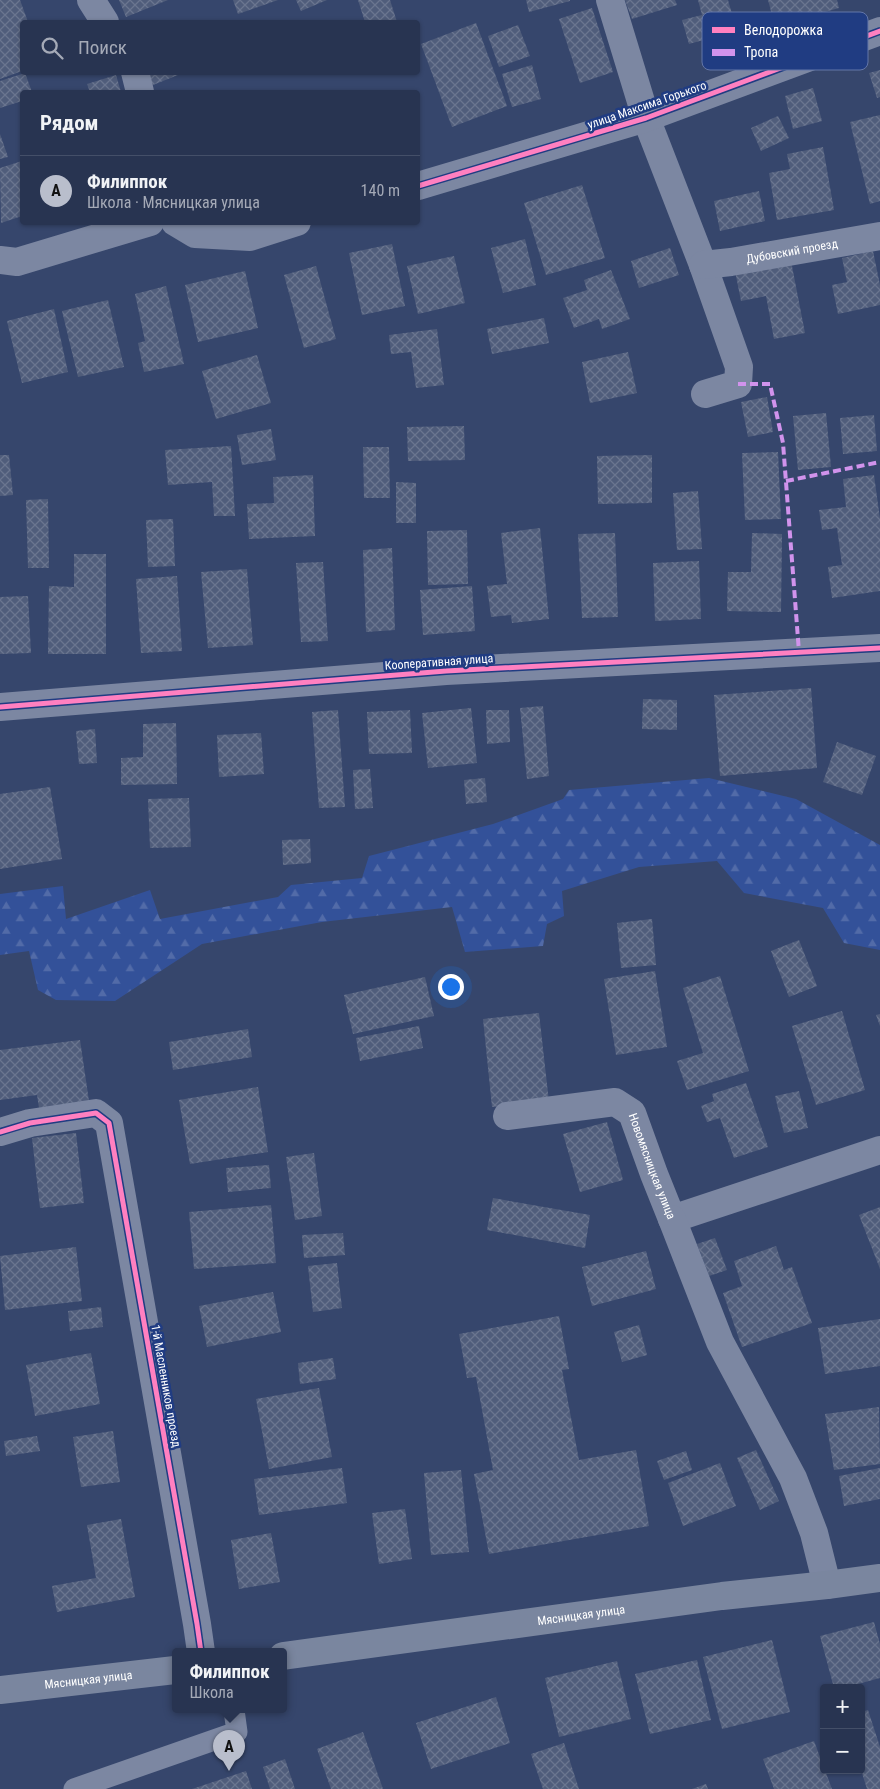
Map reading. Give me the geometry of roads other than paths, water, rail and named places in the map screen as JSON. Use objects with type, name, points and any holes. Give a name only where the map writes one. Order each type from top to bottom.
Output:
[{"type":"main road","name":"Мясницкая улица","points":[[287,1655],[712,1597],[880,1578]]},
{"type":"main road","name":"Мясницкая улица","points":[[0,1690],[172,1670]]},
{"type":"street","points":[[91,0],[103,20]]},
{"type":"street","points":[[610,0],[646,118],[703,265],[739,367],[738,384],[705,394]]},
{"type":"street","name":"улица Максима Горького","points":[[868,36],[880,32]]},
{"type":"street","name":"улица Максима Горького","points":[[420,185],[646,118],[777,70]]},
{"type":"street","points":[[136,75],[140,90]]},
{"type":"street","points":[[0,260],[17,262],[140,225]]},
{"type":"street","points":[[180,225],[196,234],[250,237],[288,225]]},
{"type":"street","name":"Дубовский проезд","points":[[703,265],[731,262],[880,236]]},
{"type":"street","name":"Кооперативная улица","points":[[0,707],[446,671],[880,648]]},
{"type":"street","name":"Новомясницкая улица","points":[[507,1116],[615,1102],[632,1113],[672,1219],[880,1150]]},
{"type":"street","name":"1-й Масленников проезд","points":[[0,1132],[30,1123],[96,1113],[109,1123],[198,1624],[201,1648]]},
{"type":"street","points":[[672,1219],[720,1342],[793,1478],[814,1532],[827,1585]]},
{"type":"lane","points":[[74,1789],[237,1732],[234,1713]]},
{"type":"place","name":"Филиппок","points":[[229,1771]]}]
